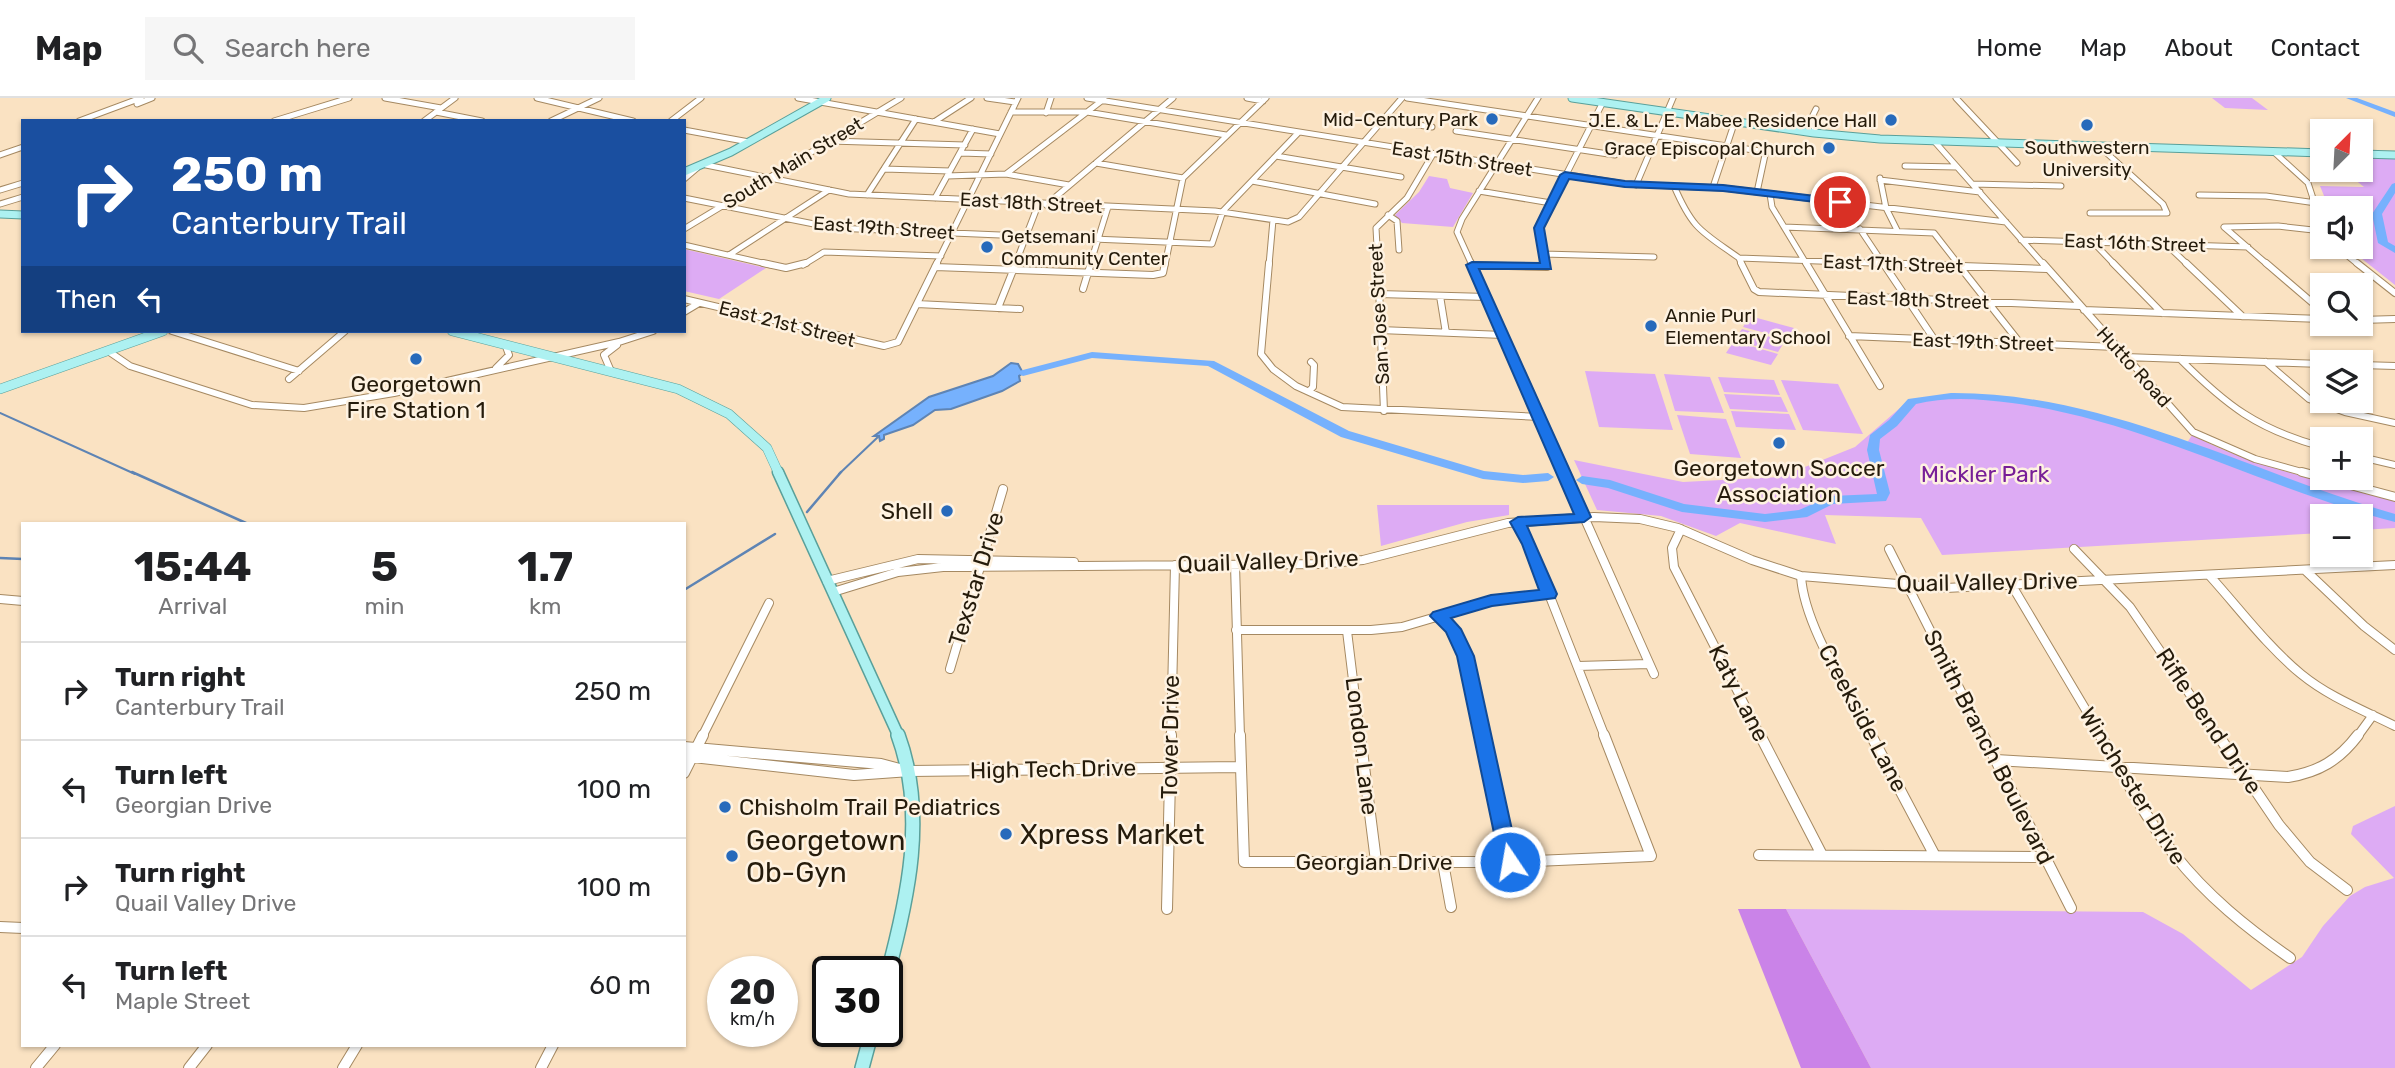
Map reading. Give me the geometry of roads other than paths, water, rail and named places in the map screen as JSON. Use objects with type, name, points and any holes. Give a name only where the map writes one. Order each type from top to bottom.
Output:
[{"type":"main road","points":[[1572,98],[1814,132],[1935,142],[2310,153]]},
{"type":"main road","points":[[686,171],[706,165],[824,100]]},
{"type":"main road","points":[[2373,154],[2395,155]]},
{"type":"main road","points":[[0,214],[21,215]]},
{"type":"main road","points":[[0,389],[158,333]]},
{"type":"main road","points":[[460,333],[610,369],[696,396],[729,414],[767,448],[899,738],[910,772],[914,846],[909,890],[892,956]]},
{"type":"main road","points":[[862,1068],[868,1047]]},
{"type":"street","points":[[85,119],[141,98]]},
{"type":"street","points":[[97,119],[152,98]]},
{"type":"street","points":[[281,119],[349,98]]},
{"type":"street","points":[[385,98],[473,119]]},
{"type":"street","points":[[427,119],[454,98]]},
{"type":"street","points":[[537,98],[625,119]]},
{"type":"street","points":[[555,119],[600,98]]},
{"type":"street","points":[[674,119],[701,98]]},
{"type":"street","points":[[798,98],[824,100],[1000,134]]},
{"type":"street","name":"South Main Street","points":[[686,228],[901,98]]},
{"type":"street","points":[[934,122],[971,98]]},
{"type":"street","points":[[987,98],[1016,100],[917,304],[1020,309]]},
{"type":"street","points":[[1046,113],[1051,98]]},
{"type":"street","name":"East 15th Street","points":[[1087,98],[1636,185],[1713,187],[2006,222]]},
{"type":"street","points":[[1046,205],[1173,98]]},
{"type":"street","points":[[1247,98],[1265,99]]},
{"type":"street","points":[[1320,194],[1404,98],[1763,152],[1757,192]]},
{"type":"street","points":[[1538,98],[1462,219],[1458,233],[1654,674]]},
{"type":"street","points":[[1636,185],[1673,98]]},
{"type":"street","points":[[1956,98],[2017,163]]},
{"type":"street","points":[[1006,174],[1104,99]]},
{"type":"street","points":[[935,267],[1161,274],[1164,271],[1183,178],[1265,99]]},
{"type":"street","points":[[1472,265],[1547,267],[1539,229],[1603,102]]},
{"type":"street","points":[[1814,132],[1815,123],[1812,117],[1816,109]]},
{"type":"street","points":[[1011,112],[1087,113],[1226,135]]},
{"type":"street","points":[[96,115],[104,116]]},
{"type":"street","points":[[867,195],[916,119]]},
{"type":"street","points":[[1384,120],[1432,127]]},
{"type":"street","points":[[1713,187],[1735,121]]},
{"type":"street","points":[[935,198],[974,129]]},
{"type":"street","points":[[686,130],[749,142]]},
{"type":"street","points":[[1456,131],[1615,155]]},
{"type":"street","points":[[1223,211],[1298,133]]},
{"type":"street","points":[[830,141],[965,145]]},
{"type":"street","name":"Hutto Road","points":[[1935,142],[2190,429],[2206,439],[2265,462],[2395,497]]},
{"type":"street","points":[[0,153],[21,144]]},
{"type":"street","points":[[2090,213],[2167,213],[2163,204],[2100,147]]},
{"type":"street","points":[[2274,152],[2301,175],[2313,196]]},
{"type":"street","points":[[961,153],[991,154]]},
{"type":"street","name":"San Jose Street","points":[[1384,411],[1376,228],[1412,191],[1433,154]]},
{"type":"street","points":[[1276,156],[1401,177]]},
{"type":"street","points":[[1096,163],[1183,178]]},
{"type":"street","name":"East 18th Street","points":[[706,165],[867,195],[1038,205],[1223,211],[1293,222],[1320,194]]},
{"type":"street","points":[[1905,166],[1957,167]]},
{"type":"street","points":[[686,177],[697,168]]},
{"type":"street","points":[[884,169],[979,177],[1006,174],[1069,185]]},
{"type":"street","points":[[1897,230],[1886,208],[1880,178],[1980,192]]},
{"type":"street","points":[[1252,181],[1375,204]]},
{"type":"street","points":[[0,190],[21,184]]},
{"type":"street","points":[[1973,184],[2061,186]]},
{"type":"street","points":[[1674,186],[1688,218],[1696,228],[1739,258]]},
{"type":"street","points":[[729,255],[829,190]]},
{"type":"street","points":[[1479,191],[1551,203]]},
{"type":"street","points":[[1770,194],[1772,207],[1880,386]]},
{"type":"street","points":[[2199,195],[2266,196],[2310,202]]},
{"type":"street","points":[[0,204],[21,198]]},
{"type":"street","name":"East 19th Street","points":[[686,198],[834,228],[1170,242],[1214,243],[1218,220],[1223,211]]},
{"type":"street","points":[[998,308],[1038,205]]},
{"type":"street","points":[[1083,289],[1108,207]]},
{"type":"street","points":[[1388,215],[1397,221],[1399,250]]},
{"type":"street","points":[[1273,220],[1261,354],[1265,363],[1273,370],[1333,405],[1384,411],[1540,417]]},
{"type":"street","points":[[1784,227],[1934,233],[2020,343]]},
{"type":"street","points":[[2310,227],[2224,227],[2310,301]]},
{"type":"street","points":[[1860,229],[1934,339]]},
{"type":"street","name":"East 16th Street","points":[[2021,240],[2248,247]]},
{"type":"street","points":[[2092,242],[2162,313]]},
{"type":"street","points":[[2166,244],[2242,316]]},
{"type":"street","points":[[686,245],[780,267],[795,267],[824,252],[941,256]]},
{"type":"street","points":[[1544,254],[1654,257]]},
{"type":"street","name":"East 18th Street","points":[[1739,258],[1756,291],[1770,294],[2310,319]]},
{"type":"street","name":"East 17th Street","points":[[1739,258],[2047,269]]},
{"type":"street","points":[[2352,259],[2395,293]]},
{"type":"street","points":[[1379,294],[1487,297]]},
{"type":"street","points":[[1440,296],[1446,332]]},
{"type":"street","name":"East 21st Street","points":[[686,300],[863,343],[890,345],[900,339],[917,304]]},
{"type":"street","points":[[686,311],[699,303]]},
{"type":"street","points":[[2373,320],[2395,319]]},
{"type":"street","points":[[1380,330],[1503,335]]},
{"type":"street","points":[[176,333],[299,371]]},
{"type":"street","points":[[289,379],[343,333]]},
{"type":"street","points":[[108,351],[130,366],[253,405],[328,406],[626,340],[647,333]]},
{"type":"street","name":"East 19th Street","points":[[1849,336],[2116,347]]},
{"type":"street","points":[[610,369],[604,355],[626,340]]},
{"type":"street","points":[[490,371],[508,359],[509,350],[505,344]]},
{"type":"street","points":[[2125,357],[2310,364]]},
{"type":"street","points":[[2180,359],[2238,413],[2281,434],[2310,443]]},
{"type":"street","points":[[1309,391],[1313,387],[1314,365],[1311,362]]},
{"type":"street","points":[[2266,362],[2299,393],[2312,400],[2338,410],[2395,423]]},
{"type":"street","points":[[2373,365],[2395,366]]},
{"type":"street","points":[[2373,460],[2395,465]]},
{"type":"street","name":"Texstar Drive","points":[[950,669],[1003,489]]},
{"type":"street","name":"Quail Valley Drive","points":[[830,587],[898,572],[981,562],[1055,567],[1091,564],[1235,565],[1363,560],[1518,522],[1584,517],[1640,520],[1681,529],[1763,564],[1801,576],[1946,588],[2395,565]]},
{"type":"street","name":"Georgian Drive","points":[[1235,565],[1239,767],[1244,862],[1443,863],[1651,856],[1530,544],[1518,522]]},
{"type":"street","name":"Katy Lane","points":[[1681,529],[1672,548],[1674,566],[1822,855]]},
{"type":"street","name":"Smith Branch Boulevard","points":[[1889,549],[2070,908]]},
{"type":"street","name":"Rifle Bend Drive","points":[[2074,549],[2130,607],[2295,845],[2310,862],[2347,890]]},
{"type":"street","name":"Tower Drive","points":[[1167,909],[1175,565]]},
{"type":"street","points":[[2305,570],[2364,626],[2395,650]]},
{"type":"street","points":[[2209,575],[2267,642],[2302,675],[2395,726]]},
{"type":"street","name":"Creekside Lane","points":[[1801,576],[1802,593],[1812,622],[1935,856]]},
{"type":"street","name":"Winchester Drive","points":[[2011,584],[2185,872],[2233,917],[2290,958]]},
{"type":"street","points":[[1236,630],[1348,631],[1402,627],[1491,601],[1549,594]]},
{"type":"street","points":[[0,599],[21,601]]},
{"type":"street","points":[[691,753],[769,603]]},
{"type":"street","points":[[1439,616],[1453,629],[1465,656],[1510,862]]},
{"type":"street","name":"London Lane","points":[[1348,631],[1376,861]]},
{"type":"street","points":[[1578,666],[1649,664]]},
{"type":"street","points":[[1996,760],[2247,776],[2297,776],[2329,766],[2339,759],[2373,715]]},
{"type":"street","name":"High Tech Drive","points":[[691,753],[835,775],[1239,767]]},
{"type":"street","points":[[1759,855],[2044,857]]},
{"type":"street","points":[[1443,863],[1451,907]]},
{"type":"street","points":[[0,938],[4,927]]},
{"type":"street","points":[[36,1068],[53,1047]]},
{"type":"street","points":[[190,1068],[206,1047]]},
{"type":"street","points":[[343,1068],[356,1047]]},
{"type":"street","points":[[541,1068],[552,1047]]},
{"type":"water","points":[[1011,363],[1018,364],[1023,373],[1019,376],[1020,381],[1002,391],[951,409],[935,410],[913,425],[884,435],[884,439],[880,441],[879,436],[874,436],[929,397],[993,376]]},
{"type":"waterway","points":[[2350,98],[2395,115]]},
{"type":"waterway","points":[[2395,186],[2377,214],[2383,243],[2395,250]]},
{"type":"waterway","points":[[1023,373],[1092,355],[1210,363],[1345,434],[1483,475],[1523,479],[1548,477]]},
{"type":"waterway","points":[[1582,480],[1610,484],[1682,508],[1765,518],[1802,514],[1831,500],[1881,498],[1884,493],[1873,450],[1874,438],[1893,423],[1912,401],[1941,396],[1991,397],[2044,404],[2095,416],[2145,431],[2294,486],[2395,518]]},
{"type":"waterway","points":[[0,413],[135,474]]},
{"type":"waterway","points":[[841,473],[879,436]]},
{"type":"waterway","points":[[132,472],[244,522]]},
{"type":"waterway","points":[[807,512],[841,473]]},
{"type":"waterway","points":[[686,589],[775,534]]},
{"type":"waterway","points":[[0,558],[21,559]]},
{"type":"place","name":"Mid-Century Park","points":[[1492,119]]},
{"type":"place","name":"J.E. & L. E. Mabee Residence Hall","points":[[1891,120]]},
{"type":"place","name":"Southwestern University","points":[[2087,125]]},
{"type":"place","name":"Grace Episcopal Church","points":[[1829,148]]},
{"type":"place","name":"Getsemani Community Center","points":[[987,247]]},
{"type":"place","name":"Annie Purl Elementary School","points":[[1651,326]]},
{"type":"place","name":"Georgetown Fire Station 1","points":[[416,359]]},
{"type":"place","name":"Georgetown Soccer Association","points":[[1779,443]]},
{"type":"place","name":"Shell","points":[[947,511]]},
{"type":"place","name":"Chisholm Trail Pediatrics","points":[[725,807]]},
{"type":"place","name":"Xpress Market","points":[[1006,834]]},
{"type":"place","name":"Georgetown Ob-Gyn","points":[[732,856]]},
{"type":"park label","name":"Mickler Park","points":[[1985,474]]}]
